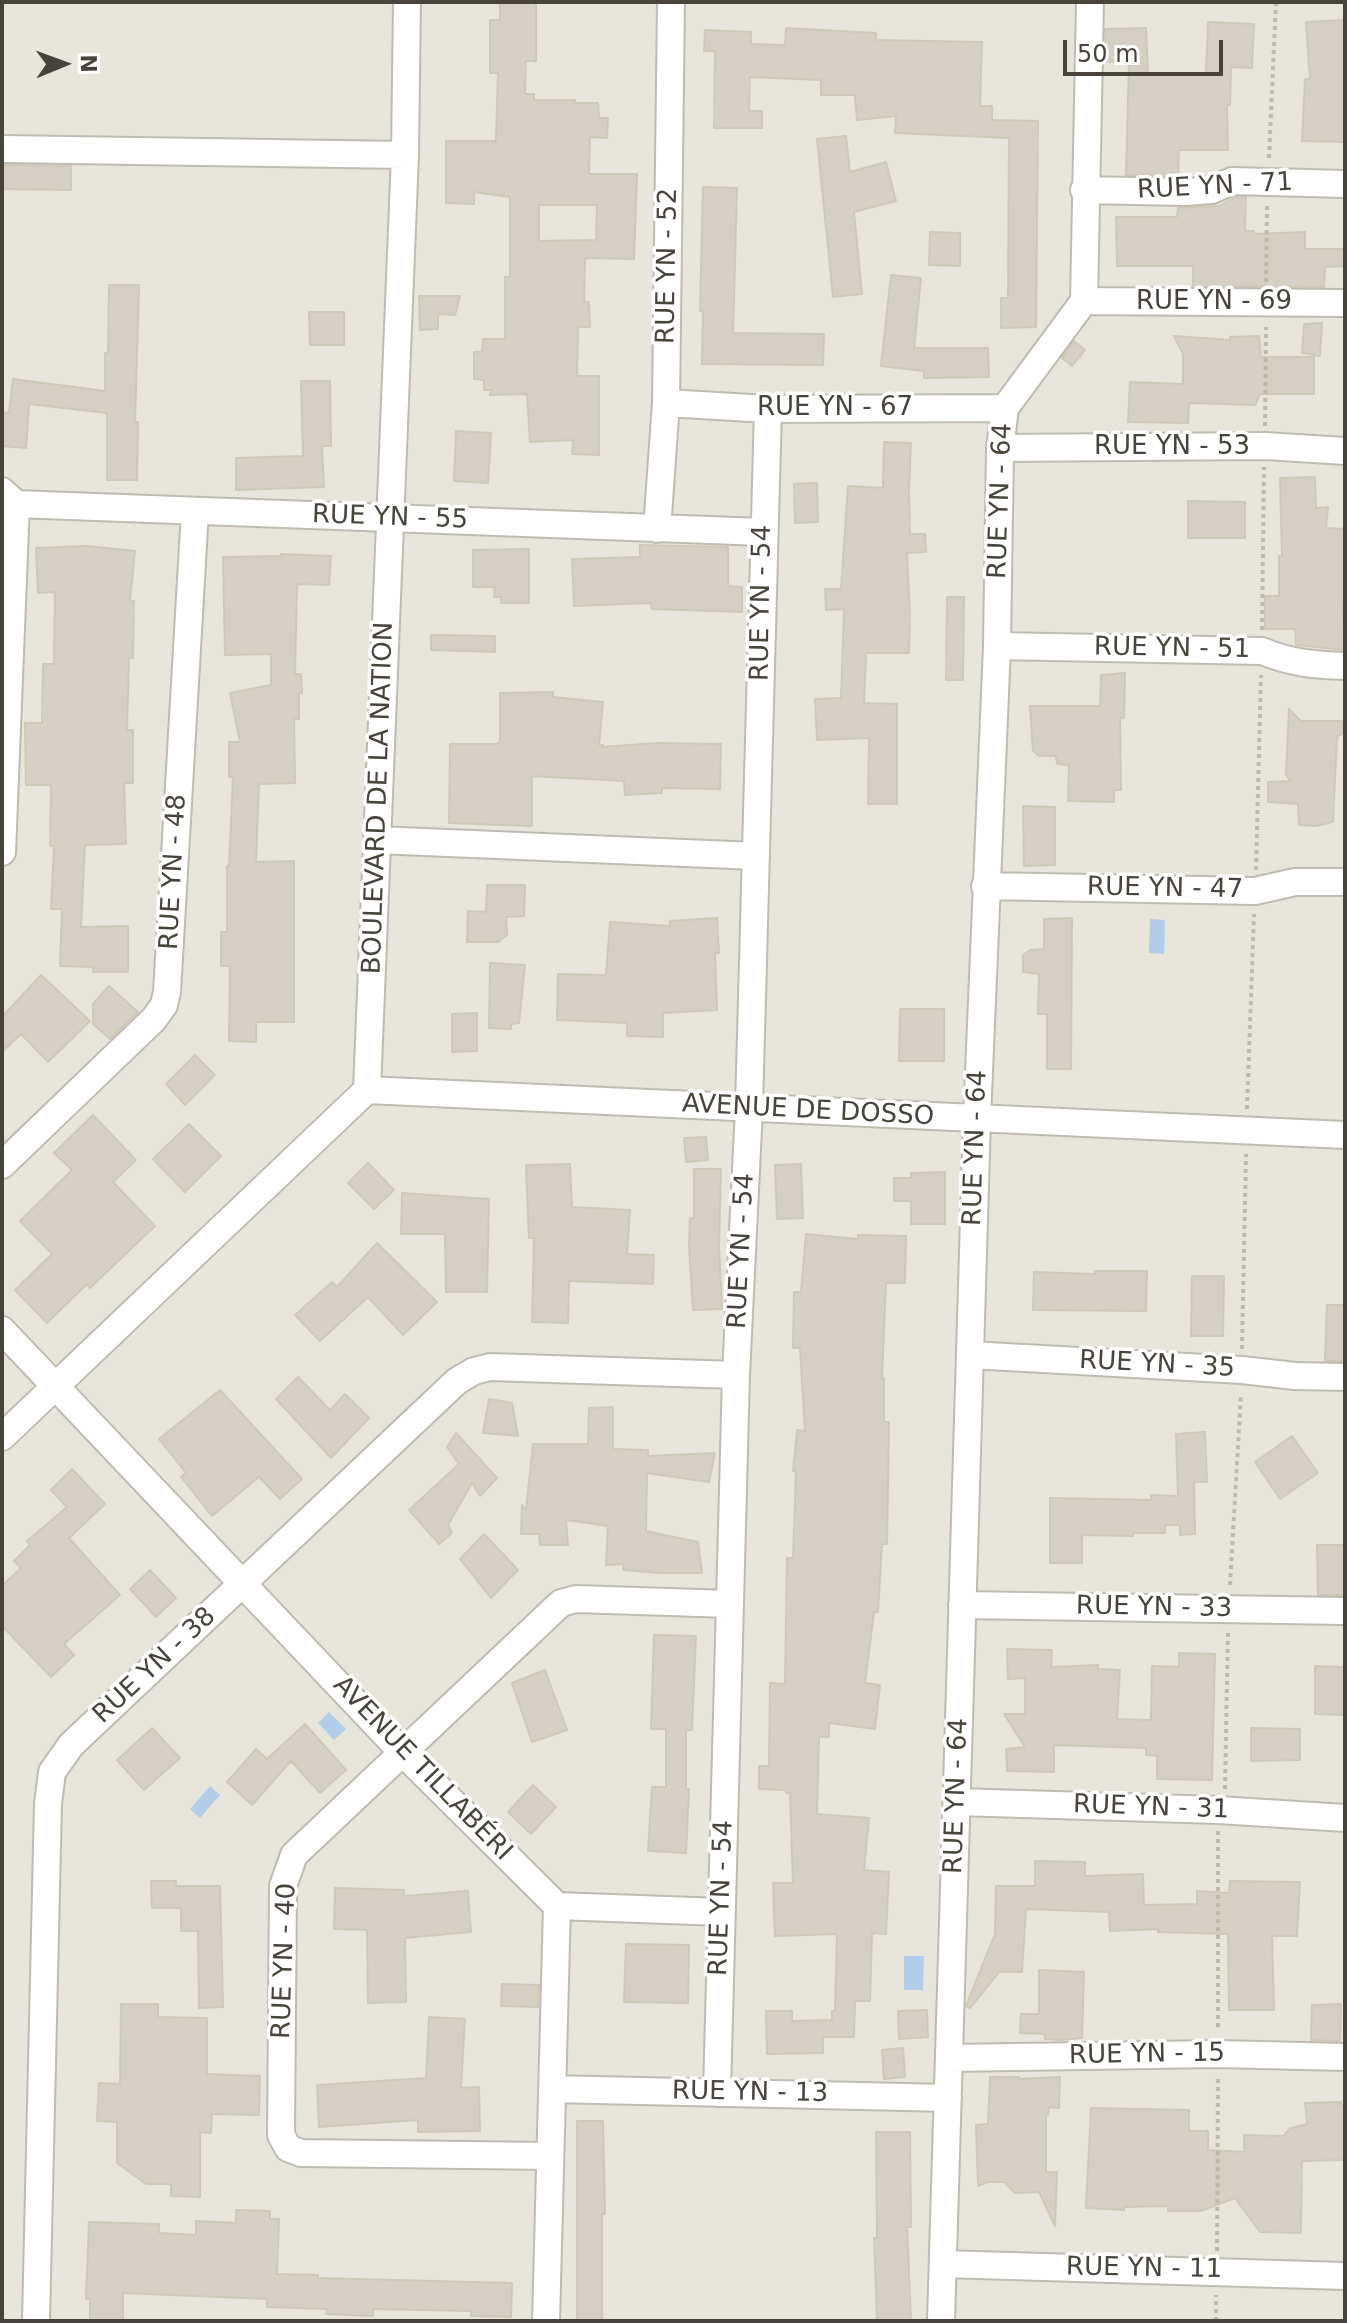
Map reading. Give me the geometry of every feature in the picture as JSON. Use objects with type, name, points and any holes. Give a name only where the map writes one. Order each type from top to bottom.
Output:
[{"type":"street","name":"BOULEVARD DE LA NATION","points":[[367,1090],[405,155],[407,2]]},
{"type":"street","name":"RUE YN - 52","points":[[657,529],[666,403],[671,2]]},
{"type":"street","points":[[1084,301],[1090,2]]},
{"type":"street","points":[[2,149],[405,155]]},
{"type":"street","name":"RUE YN - 71","points":[[1084,190],[1185,192],[1212,190],[1232,181],[1345,184]]},
{"type":"street","name":"RUE YN - 69","points":[[1084,301],[1345,303]]},
{"type":"street","name":"RUE YN - 64","points":[[941,2321],[977,1119],[997,646],[1000,448],[1005,408],[1084,301]]},
{"type":"street","name":"RUE YN - 67","points":[[666,403],[768,409],[1005,408]]},
{"type":"street","name":"RUE YN - 54","points":[[717,2093],[736,1375],[749,1108],[768,409]]},
{"type":"street","name":"RUE YN - 53","points":[[1000,448],[1265,446],[1345,451]]},
{"type":"street","points":[[2,852],[9,497]]},
{"type":"street","name":"RUE YN - 55","points":[[9,497],[195,511],[763,532]]},
{"type":"street","name":"RUE YN - 48","points":[[2,1165],[154,1019],[164,1005],[195,511]]},
{"type":"street","name":"RUE YN - 51","points":[[997,646],[1262,651],[1286,661],[1308,665],[1345,666]]},
{"type":"street","points":[[377,840],[756,856]]},
{"type":"street","name":"RUE YN - 47","points":[[985,886],[1255,891],[1295,882],[1345,882]]},
{"type":"street","points":[[2,1437],[367,1090]]},
{"type":"street","name":"AVENUE DE DOSSO","points":[[367,1090],[1345,1135]]},
{"type":"street","name":"AVENUE TILLABÉRI","points":[[2,1330],[404,1754],[557,1906]]},
{"type":"street","name":"RUE YN - 35","points":[[970,1355],[1345,1377]]},
{"type":"street","name":"RUE YN - 38","points":[[36,2321],[48,1804],[52,1772],[71,1745],[457,1381],[474,1371],[490,1367],[736,1375]]},
{"type":"street","name":"RUE YN - 40","points":[[550,2156],[301,2153],[288,2148],[281,2135],[283,1886],[287,1870],[294,1855],[561,1603],[576,1599],[730,1604]]},
{"type":"street","name":"RUE YN - 33","points":[[962,1605],[1345,1611]]},
{"type":"street","name":"RUE YN - 31","points":[[957,1802],[1218,1810],[1345,1818]]},
{"type":"street","points":[[546,2321],[557,1906],[721,1912]]},
{"type":"street","name":"RUE YN - 15","points":[[949,2058],[1218,2054],[1345,2057]]},
{"type":"street","name":"RUE YN - 13","points":[[552,2089],[948,2098]]},
{"type":"street","name":"RUE YN - 11","points":[[943,2264],[1345,2276]]},
{"type":"path","points":[[1216,2321],[1218,1810],[1225,1800],[1228,1609],[1242,1370],[1246,1129],[1262,651],[1267,181],[1276,2]]},
{"type":"shaded area","points":[[2,2],[1345,2],[1345,2321],[2,2321]]},
{"type":"water","points":[[1150,919],[1165,920],[1164,954],[1149,953]]},
{"type":"water","points":[[329,1712],[346,1729],[334,1740],[318,1723]]},
{"type":"water","points":[[210,1786],[220,1795],[200,1818],[190,1809]]},
{"type":"water","points":[[904,1956],[924,1956],[923,1990],[904,1990]]},
{"type":"building","points":[[500,2],[536,2],[536,61],[526,61],[525,94],[534,94],[534,100],[598,103],[599,118],[608,118],[607,138],[590,137],[589,174],[637,174],[634,259],[585,258],[584,302],[589,302],[590,327],[578,327],[577,376],[599,376],[599,455],[572,454],[573,440],[530,442],[527,394],[490,395],[491,390],[484,390],[484,380],[474,379],[474,352],[482,352],[483,339],[505,339],[505,277],[510,277],[510,197],[474,192],[474,204],[446,203],[446,141],[496,141],[498,73],[490,73],[490,20],[500,20]],"holes":[[[539,205],[597,205],[596,240],[539,241]]]},
{"type":"building","points":[[1345,20],[1345,142],[1302,141],[1305,79],[1310,79],[1306,22]]},
{"type":"building","points":[[1208,22],[1254,24],[1252,68],[1231,67],[1230,105],[1227,105],[1228,150],[1179,150],[1178,176],[1126,175],[1129,61],[1106,62],[1105,29],[1146,28],[1148,73],[1206,75]]},
{"type":"building","points":[[786,28],[876,33],[876,40],[982,42],[980,106],[992,106],[992,120],[1038,121],[1036,327],[1001,328],[1001,298],[1008,298],[1009,138],[895,133],[896,116],[857,120],[855,95],[821,95],[821,80],[750,77],[749,111],[762,111],[762,128],[714,128],[715,51],[704,51],[705,30],[751,32],[751,44],[785,45]]},
{"type":"building","points":[[846,136],[850,172],[886,162],[896,201],[854,212],[862,294],[833,297],[817,139]]},
{"type":"building","points":[[2,165],[71,166],[71,190],[2,189]]},
{"type":"building","points":[[703,187],[737,188],[733,333],[824,334],[823,365],[702,364]]},
{"type":"building","points":[[1235,197],[1246,197],[1245,231],[1254,231],[1254,234],[1305,232],[1305,249],[1345,249],[1345,266],[1325,267],[1324,287],[1193,286],[1193,266],[1117,266],[1116,217],[1177,217],[1178,208],[1220,206]]},
{"type":"building","points":[[930,232],[960,233],[960,266],[929,265]]},
{"type":"building","points":[[891,275],[921,278],[914,348],[988,348],[989,377],[924,378],[924,371],[881,366]]},
{"type":"building","points":[[109,285],[139,285],[135,422],[138,422],[137,480],[107,480],[107,413],[29,404],[26,448],[2,446],[2,412],[9,413],[13,379],[105,391]]},
{"type":"building","points":[[419,296],[460,296],[455,315],[438,314],[438,329],[420,330]]},
{"type":"building","points":[[309,312],[344,312],[344,345],[310,345]]},
{"type":"building","points":[[1322,323],[1320,356],[1302,353],[1304,324]]},
{"type":"building","points":[[1174,336],[1230,340],[1230,337],[1259,336],[1261,357],[1314,357],[1314,394],[1260,394],[1255,405],[1189,403],[1188,423],[1128,422],[1130,382],[1183,384],[1183,354]]},
{"type":"building","points":[[1074,341],[1085,350],[1072,366],[1062,358]]},
{"type":"building","points":[[301,381],[330,381],[331,446],[322,446],[324,487],[236,490],[236,458],[303,456]]},
{"type":"building","points":[[456,431],[491,433],[488,483],[454,481]]},
{"type":"building","points":[[884,442],[911,443],[910,534],[925,534],[926,552],[907,553],[909,653],[866,653],[864,703],[897,704],[897,804],[868,804],[869,738],[817,740],[815,699],[841,698],[844,609],[826,610],[825,589],[841,589],[848,486],[883,488]]},
{"type":"building","points":[[1315,477],[1316,508],[1328,507],[1326,528],[1345,529],[1345,603],[1342,603],[1345,650],[1296,645],[1295,629],[1265,629],[1265,596],[1279,596],[1279,556],[1282,556],[1280,478]]},
{"type":"building","points":[[817,483],[818,522],[795,523],[794,484]]},
{"type":"building","points":[[1188,501],[1245,502],[1245,538],[1188,538]]},
{"type":"building","points":[[640,545],[728,547],[728,586],[742,587],[742,612],[652,609],[651,603],[574,606],[572,559],[640,557]]},
{"type":"building","points":[[87,546],[135,551],[130,601],[134,601],[133,658],[129,658],[127,730],[133,730],[133,783],[124,783],[126,844],[85,845],[81,927],[128,926],[128,972],[93,972],[93,967],[60,966],[62,909],[51,909],[54,846],[50,846],[51,785],[26,785],[25,723],[42,723],[43,664],[54,664],[55,592],[38,593],[36,548]]},
{"type":"building","points":[[529,549],[529,603],[501,603],[501,597],[494,597],[495,587],[473,587],[473,550]]},
{"type":"building","points":[[281,554],[331,556],[329,585],[297,584],[295,674],[301,674],[302,693],[299,693],[299,719],[294,719],[295,783],[259,784],[256,862],[294,861],[294,1022],[256,1022],[256,1042],[229,1041],[230,966],[221,966],[221,932],[227,932],[227,866],[233,777],[229,777],[229,742],[240,742],[230,693],[271,685],[271,654],[225,655],[223,557]]},
{"type":"building","points":[[947,597],[964,597],[963,680],[946,680]]},
{"type":"building","points":[[431,635],[495,636],[495,652],[431,650]]},
{"type":"building","points":[[1125,673],[1124,718],[1120,718],[1121,790],[1114,790],[1114,802],[1068,801],[1069,765],[1057,764],[1056,756],[1039,756],[1033,751],[1030,706],[1100,706],[1101,675]]},
{"type":"building","points":[[553,692],[553,697],[603,702],[599,745],[602,747],[657,743],[721,744],[720,789],[662,788],[662,793],[625,795],[624,781],[532,776],[532,826],[449,823],[450,744],[498,744],[500,693]]},
{"type":"building","points":[[1289,709],[1301,721],[1342,721],[1343,733],[1337,737],[1333,822],[1316,826],[1299,825],[1298,804],[1268,802],[1268,782],[1291,781],[1286,775]]},
{"type":"building","points":[[1023,806],[1055,807],[1055,865],[1024,866]]},
{"type":"building","points":[[487,885],[525,885],[524,916],[506,917],[507,935],[498,942],[467,942],[468,911],[486,912]]},
{"type":"building","points":[[717,918],[717,1010],[663,1013],[663,1037],[627,1036],[627,1023],[557,1020],[558,974],[606,975],[610,922],[670,926],[670,921]]},
{"type":"building","points":[[1072,918],[1071,1069],[1047,1069],[1047,1014],[1038,1014],[1039,974],[1023,972],[1023,955],[1030,950],[1044,949],[1044,919]]},
{"type":"building","points":[[490,963],[525,965],[519,1023],[511,1024],[511,1029],[489,1028]]},
{"type":"building","points":[[41,975],[90,1021],[48,1062],[21,1034],[2,1052],[2,1017]]},
{"type":"building","points":[[109,986],[138,1012],[110,1039],[93,1024],[93,1004]]},
{"type":"building","points":[[900,1009],[944,1009],[944,1061],[899,1061]]},
{"type":"building","points":[[477,1013],[477,1051],[452,1052],[452,1014]]},
{"type":"building","points":[[195,1055],[215,1075],[185,1105],[166,1084]]},
{"type":"building","points":[[93,1115],[136,1160],[113,1182],[155,1226],[90,1288],[87,1284],[47,1323],[15,1290],[52,1254],[20,1221],[72,1170],[54,1153]]},
{"type":"building","points":[[189,1124],[221,1156],[185,1192],[153,1159]]},
{"type":"building","points":[[706,1137],[708,1160],[686,1162],[684,1138]]},
{"type":"building","points":[[368,1163],[394,1190],[374,1209],[348,1183]]},
{"type":"building","points":[[570,1164],[572,1207],[630,1210],[627,1254],[654,1255],[653,1284],[569,1281],[568,1323],[532,1322],[534,1238],[529,1238],[526,1165]]},
{"type":"building","points":[[801,1164],[803,1218],[777,1219],[775,1165]]},
{"type":"building","points":[[694,1169],[721,1169],[719,1247],[722,1309],[693,1310],[689,1246],[690,1218],[694,1218]]},
{"type":"building","points":[[945,1172],[945,1224],[911,1224],[911,1201],[894,1201],[894,1178],[911,1178],[911,1173]]},
{"type":"building","points":[[402,1193],[489,1199],[487,1292],[446,1292],[445,1234],[401,1234]]},
{"type":"building","points":[[806,1234],[858,1239],[858,1235],[906,1236],[905,1283],[886,1283],[882,1378],[884,1422],[889,1422],[887,1544],[882,1544],[878,1612],[874,1612],[865,1683],[880,1685],[875,1729],[829,1723],[829,1737],[819,1737],[817,1814],[869,1818],[864,1870],[889,1872],[886,1934],[872,1933],[870,2001],[855,2001],[854,2037],[823,2037],[823,2053],[767,2054],[766,2011],[792,2011],[792,2021],[832,2020],[832,2011],[835,2011],[837,1934],[775,1936],[773,1883],[793,1883],[790,1793],[786,1790],[759,1789],[759,1766],[769,1766],[770,1683],[785,1684],[787,1558],[793,1558],[796,1471],[793,1471],[797,1430],[805,1431],[800,1348],[793,1348],[794,1292],[801,1292]]},
{"type":"building","points":[[377,1243],[437,1302],[403,1335],[368,1297],[320,1341],[295,1315],[332,1282],[337,1287]]},
{"type":"building","points":[[1095,1271],[1147,1271],[1146,1311],[1033,1310],[1034,1272],[1095,1274]]},
{"type":"building","points":[[1192,1276],[1224,1276],[1223,1336],[1191,1336]]},
{"type":"building","points":[[1327,1305],[1345,1305],[1345,1361],[1325,1361]]},
{"type":"building","points":[[298,1377],[330,1410],[345,1394],[369,1418],[331,1458],[276,1399]]},
{"type":"building","points":[[220,1390],[302,1479],[280,1499],[259,1477],[212,1516],[181,1477],[186,1473],[159,1439]]},
{"type":"building","points":[[489,1399],[512,1403],[518,1436],[483,1433]]},
{"type":"building","points":[[613,1407],[613,1449],[648,1450],[648,1456],[715,1453],[709,1482],[647,1473],[646,1531],[698,1542],[702,1573],[623,1570],[624,1564],[606,1565],[608,1526],[566,1520],[568,1545],[540,1545],[539,1534],[521,1534],[522,1505],[526,1510],[533,1444],[588,1444],[589,1408]]},
{"type":"building","points":[[1205,1432],[1207,1482],[1194,1482],[1195,1534],[1180,1535],[1180,1525],[1165,1525],[1165,1533],[1082,1535],[1082,1563],[1050,1563],[1050,1498],[1151,1500],[1151,1495],[1178,1496],[1176,1434]]},
{"type":"building","points":[[456,1433],[497,1478],[480,1496],[472,1483],[448,1525],[452,1533],[439,1544],[409,1510],[459,1464],[447,1447]]},
{"type":"building","points":[[1292,1436],[1318,1473],[1280,1499],[1255,1462]]},
{"type":"building","points":[[72,1469],[105,1504],[69,1538],[120,1595],[64,1644],[74,1655],[51,1677],[2,1626],[2,1586],[21,1568],[14,1561],[30,1545],[27,1541],[67,1507],[51,1490]]},
{"type":"building","points":[[484,1534],[518,1570],[491,1598],[460,1559]]},
{"type":"building","points":[[1317,1545],[1345,1545],[1345,1595],[1318,1595]]},
{"type":"building","points":[[150,1570],[176,1598],[156,1617],[130,1589]]},
{"type":"building","points":[[654,1635],[696,1636],[692,1730],[686,1730],[686,1789],[689,1789],[686,1853],[648,1851],[652,1787],[666,1787],[666,1729],[651,1729]]},
{"type":"building","points":[[1007,1649],[1052,1650],[1051,1667],[1098,1665],[1098,1669],[1120,1670],[1117,1719],[1151,1720],[1152,1666],[1179,1667],[1179,1653],[1215,1654],[1212,1780],[1157,1779],[1157,1756],[1146,1755],[1146,1748],[1054,1745],[1054,1772],[1007,1771],[1006,1749],[1025,1747],[1004,1714],[1025,1714],[1025,1678],[1008,1679]]},
{"type":"building","points":[[1315,1666],[1345,1667],[1345,1715],[1315,1714]]},
{"type":"building","points":[[545,1670],[567,1730],[532,1742],[512,1683]]},
{"type":"building","points":[[305,1724],[346,1770],[320,1793],[291,1761],[252,1805],[227,1782],[256,1749],[267,1759]]},
{"type":"building","points":[[152,1728],[180,1758],[144,1790],[117,1760]]},
{"type":"building","points":[[1251,1728],[1300,1729],[1300,1760],[1251,1761]]},
{"type":"building","points":[[533,1785],[556,1807],[531,1834],[508,1812]]},
{"type":"building","points":[[1035,1861],[1085,1862],[1085,1876],[1143,1874],[1144,1905],[1197,1904],[1197,1891],[1229,1893],[1230,1881],[1300,1882],[1297,1936],[1272,1936],[1274,2010],[1229,2010],[1228,1934],[1158,1932],[1158,1929],[1110,1931],[1109,1912],[1026,1909],[1022,1972],[999,1972],[970,2008],[966,2006],[995,1934],[996,1886],[1035,1886]]},
{"type":"building","points":[[151,1881],[176,1881],[176,1886],[220,1886],[223,2007],[199,2008],[198,1931],[181,1931],[181,1908],[152,1908]]},
{"type":"building","points":[[335,1888],[404,1890],[404,1896],[468,1891],[471,1932],[405,1938],[406,2002],[368,2003],[367,1930],[334,1929]]},
{"type":"building","points":[[626,1944],[689,1945],[688,2003],[624,2002]]},
{"type":"building","points":[[1039,1970],[1084,1972],[1082,2038],[1045,2039],[1045,2034],[1020,2033],[1021,2014],[1039,2014]]},
{"type":"building","points":[[502,1984],[539,1985],[538,2007],[501,2006]]},
{"type":"building","points":[[121,2004],[158,2004],[158,2017],[207,2018],[207,2074],[260,2076],[259,2115],[212,2114],[211,2133],[200,2132],[200,2197],[171,2196],[171,2184],[146,2184],[117,2163],[117,2122],[97,2121],[99,2083],[120,2084]]},
{"type":"building","points":[[1341,2004],[1340,2041],[1311,2040],[1312,2005]]},
{"type":"building","points":[[927,2010],[928,2037],[899,2039],[898,2011]]},
{"type":"building","points":[[429,2017],[465,2019],[461,2088],[479,2087],[480,2131],[418,2132],[418,2120],[319,2127],[317,2085],[426,2078]]},
{"type":"building","points":[[903,2048],[905,2077],[884,2079],[882,2050]]},
{"type":"building","points":[[990,2077],[1060,2077],[1059,2108],[1049,2107],[1046,2115],[1046,2172],[1057,2172],[1055,2226],[1039,2192],[1015,2193],[1004,2182],[988,2182],[978,2186],[976,2125],[988,2124]]},
{"type":"building","points":[[1341,2102],[1345,2105],[1345,2160],[1302,2161],[1301,2233],[1260,2232],[1235,2198],[1201,2211],[1168,2211],[1168,2206],[1124,2207],[1124,2210],[1086,2208],[1091,2108],[1189,2110],[1189,2131],[1208,2131],[1208,2150],[1244,2152],[1244,2135],[1283,2136],[1291,2128],[1307,2124],[1305,2103]]},
{"type":"building","points":[[577,2121],[603,2121],[605,2214],[602,2214],[602,2321],[577,2321]]},
{"type":"building","points":[[876,2132],[910,2132],[911,2227],[907,2227],[911,2321],[877,2321],[874,2238],[877,2238]]},
{"type":"building","points":[[236,2210],[270,2211],[270,2219],[279,2219],[277,2274],[318,2275],[318,2278],[512,2283],[511,2317],[471,2316],[471,2311],[373,2309],[373,2316],[326,2314],[327,2309],[267,2307],[267,2299],[123,2293],[123,2321],[90,2321],[90,2299],[86,2299],[89,2222],[159,2224],[159,2233],[196,2235],[196,2221],[236,2223]]}]
